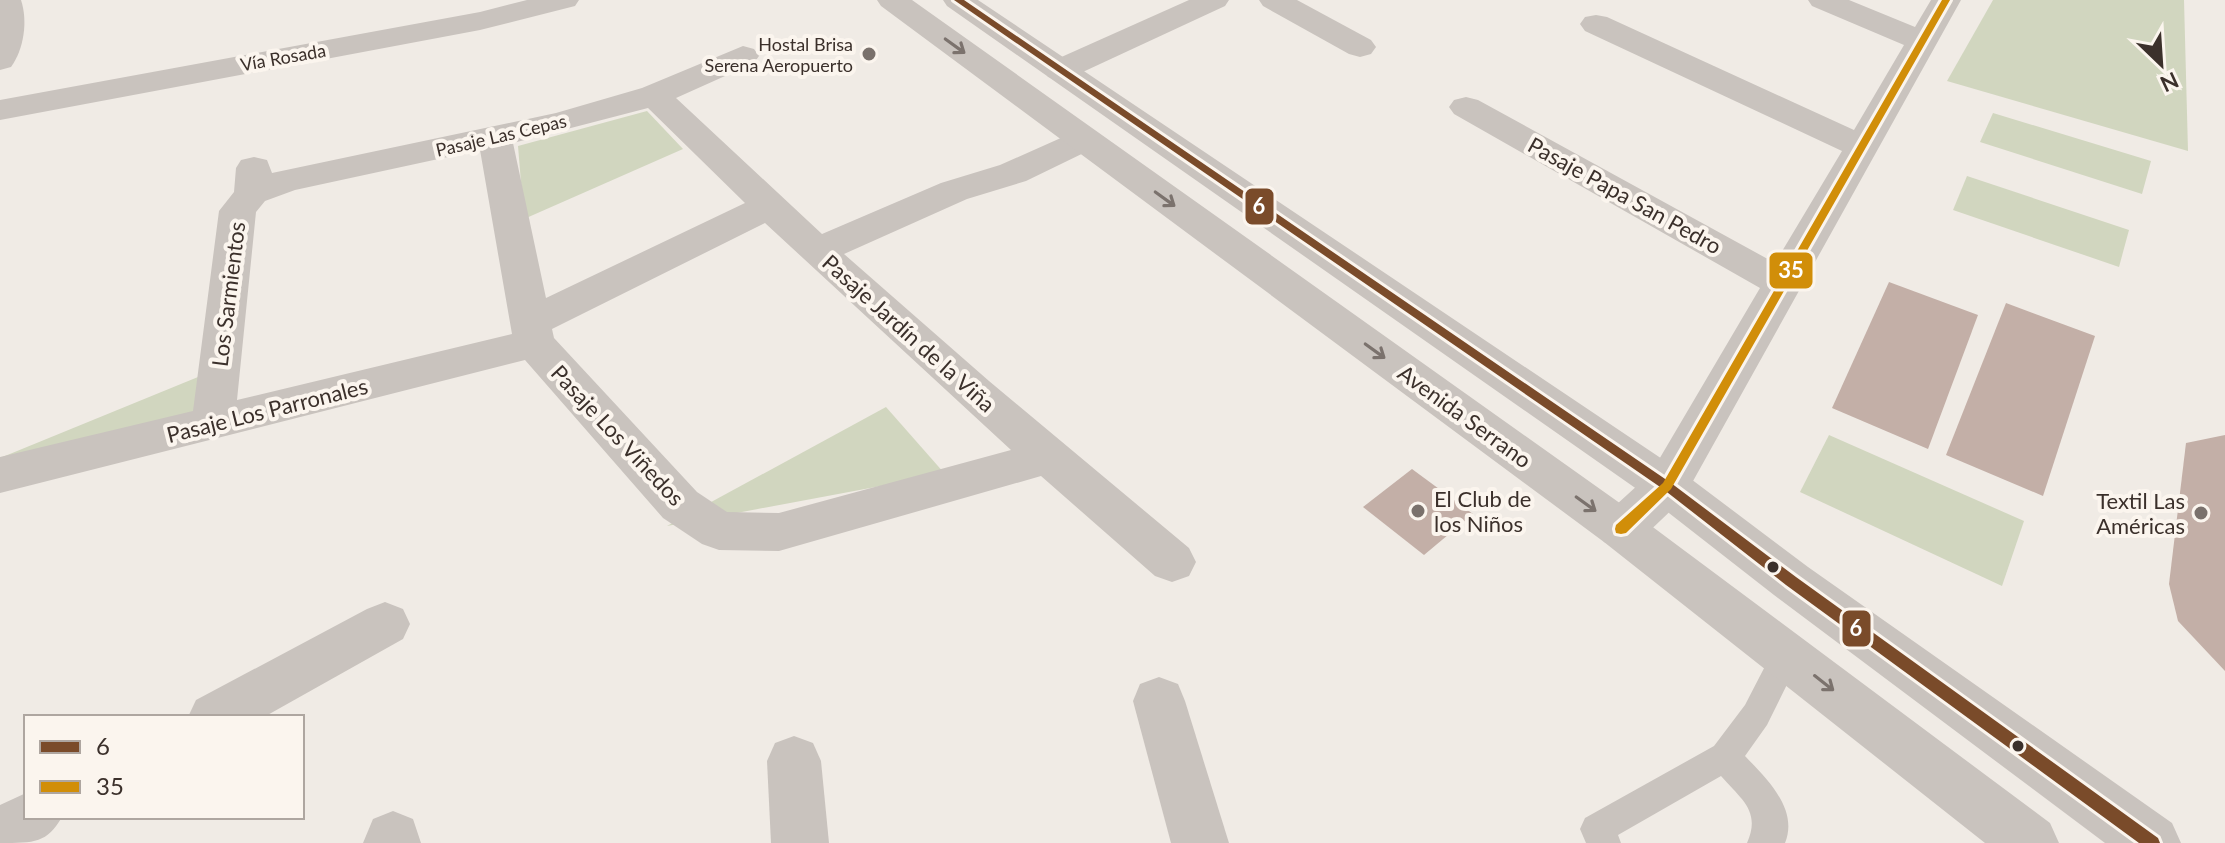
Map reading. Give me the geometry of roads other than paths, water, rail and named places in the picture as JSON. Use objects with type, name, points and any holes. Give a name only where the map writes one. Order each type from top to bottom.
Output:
[{"type":"street","name":"Vía Rosada","points":[[0,110],[480,21],[564,0]]},
{"type":"street","name":"Avenida Serrano","points":[[892,0],[1621,529],[2030,843]]},
{"type":"street","points":[[958,0],[1667,486],[1791,581],[2152,843]]},
{"type":"street","points":[[1060,70],[1214,0]]},
{"type":"street","points":[[1274,0],[1360,47]]},
{"type":"street","points":[[1823,0],[1923,42]]},
{"type":"street","points":[[1621,529],[1667,486],[1946,0]]},
{"type":"street","points":[[0,60],[5,17]]},
{"type":"street","points":[[1596,24],[1862,147]]},
{"type":"street","name":"Pasaje Las Cepas","points":[[253,181],[285,181],[495,138],[654,95],[743,56]]},
{"type":"street","name":"Pasaje Jardín de la Viña","points":[[654,95],[767,207],[1047,457],[1172,562]]},
{"type":"street","points":[[817,251],[954,191],[1013,173],[1071,131],[1105,101]]},
{"type":"street","name":"Pasaje Papa San Pedro","points":[[1466,107],[1783,284]]},
{"type":"street","name":"Pasaje Los Viñedos","points":[[495,138],[520,282],[532,332],[680,505],[719,531],[779,532],[1047,457]]},
{"type":"street","name":"Los Sarmientos","points":[[213,424],[238,211],[253,181]]},
{"type":"street","name":"Pasaje Los Parronales","points":[[0,475],[213,424],[532,332],[767,207]]},
{"type":"street","points":[[219,715],[385,624]]},
{"type":"street","points":[[1159,701],[1200,843]]},
{"type":"street","points":[[794,761],[800,843]]},
{"type":"street","points":[[0,836],[30,819]]},
{"type":"lane","points":[[1604,843],[1597,829],[1725,757],[1756,715],[1787,654]]},
{"type":"lane","points":[[1725,757],[1765,801],[1772,833],[1764,843]]},
{"type":"place","name":"Hostal Brisa Serena Aeropuerto","points":[[869,54]]},
{"type":"place","name":"El Club de los Niños","points":[[1418,511]]},
{"type":"place","name":"Textil Las Américas","points":[[2201,513]]}]
